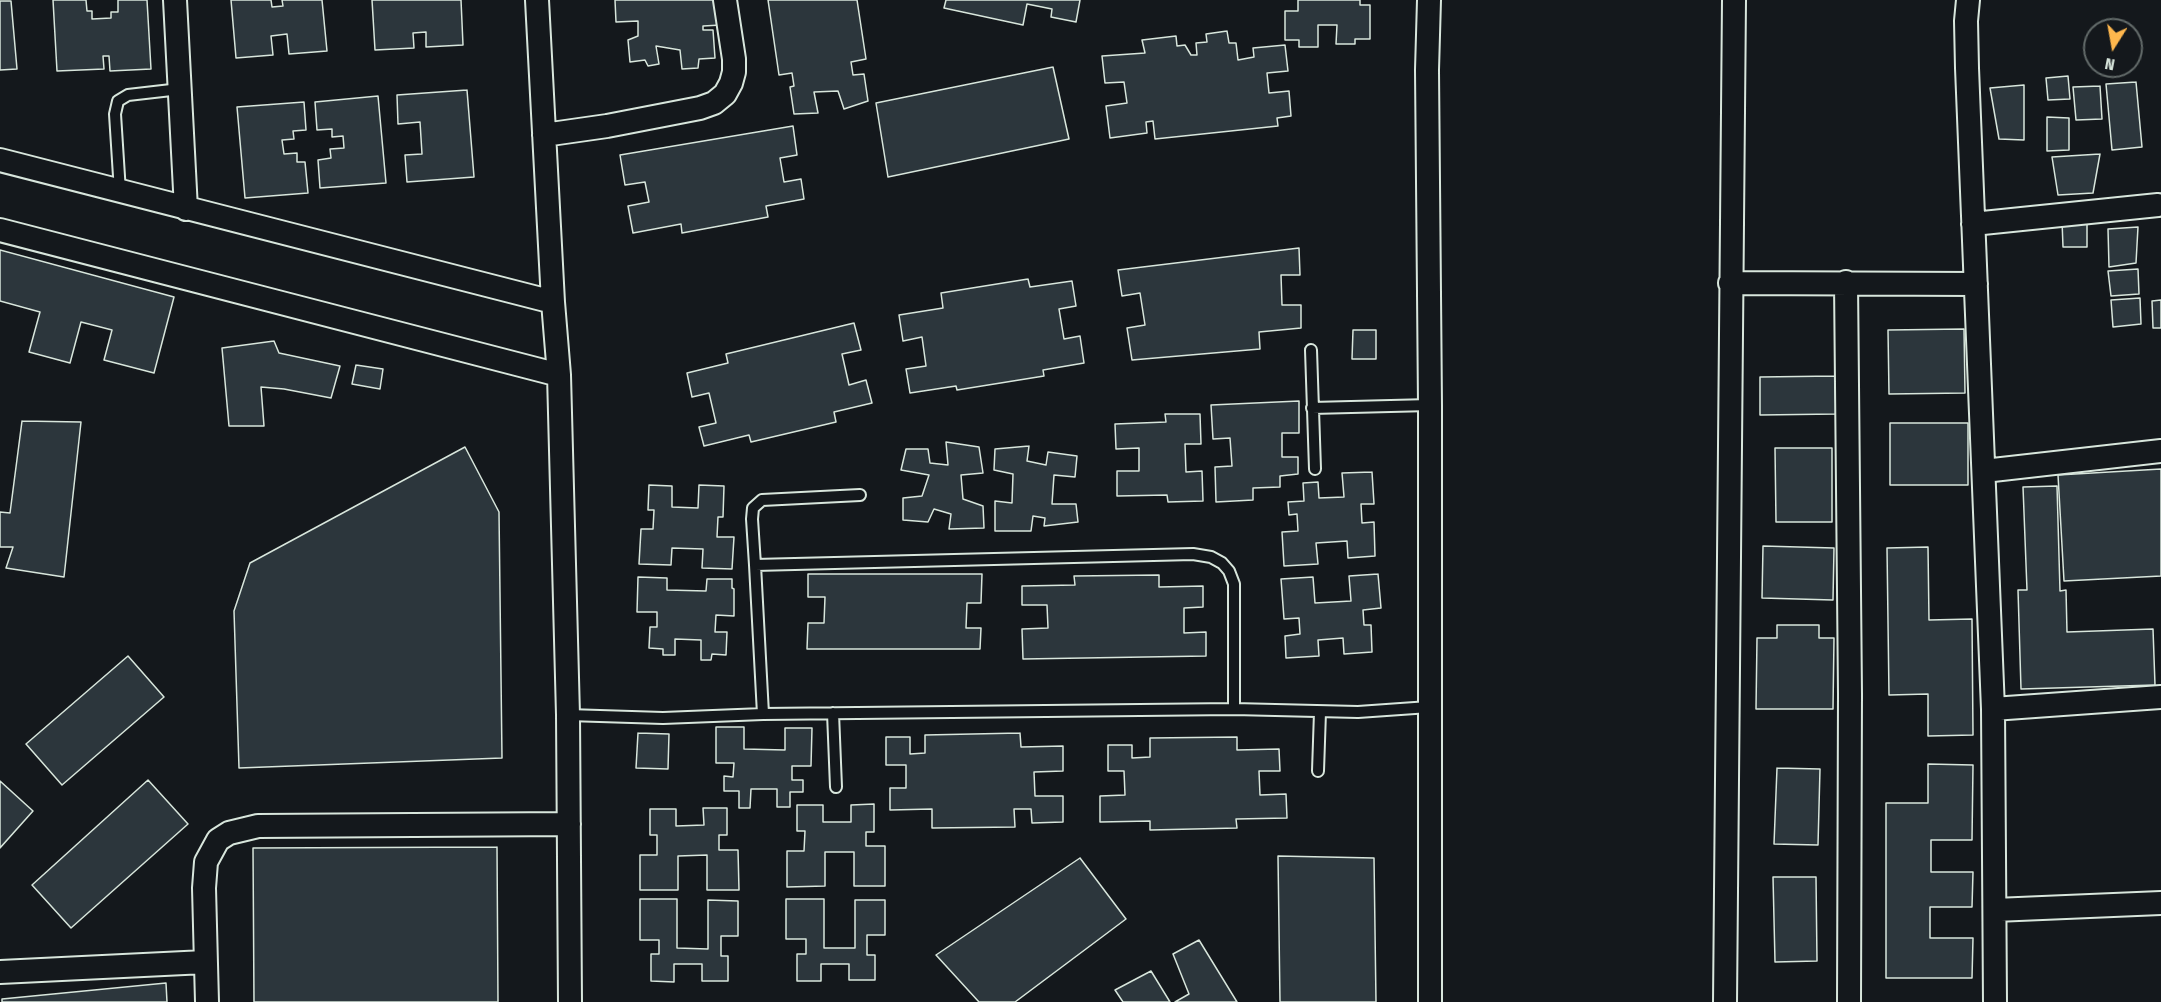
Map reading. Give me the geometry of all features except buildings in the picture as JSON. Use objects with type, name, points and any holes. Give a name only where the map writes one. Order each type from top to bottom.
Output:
[{"type":"street","points":[[175,0],[186,209]]},
{"type":"street","points":[[537,0],[559,375],[568,715],[570,1002]]},
{"type":"street","points":[[544,135],[607,126],[700,108],[714,103],[725,94],[734,72],[725,0]]},
{"type":"street","points":[[1429,0],[1427,82],[1430,405],[1430,1002]]},
{"type":"street","points":[[1725,1002],[1734,0]]},
{"type":"street","points":[[1968,0],[1966,21],[1973,224],[1993,709],[1995,1002]]},
{"type":"street","points":[[0,160],[553,302]]},
{"type":"street","points":[[1973,224],[2158,205]]},
{"type":"street","points":[[0,230],[559,375]]},
{"type":"street","points":[[1846,282],[1850,694],[1849,1002]]},
{"type":"street","points":[[1730,283],[1976,284]]},
{"type":"street","points":[[1984,471],[2161,451]]},
{"type":"street","points":[[1993,709],[2161,698]]},
{"type":"street","points":[[207,1002],[204,888],[206,862],[218,840],[229,833],[258,826],[569,824]]},
{"type":"street","points":[[1995,910],[2161,903]]},
{"type":"street","points":[[0,972],[206,963]]},
{"type":"lane","points":[[120,192],[115,114],[118,101],[128,95],[180,89]]},
{"type":"lane","points":[[1311,350],[1315,469]]},
{"type":"lane","points":[[1312,408],[1430,405]]},
{"type":"lane","points":[[763,714],[753,508],[762,500],[860,495]]},
{"type":"lane","points":[[755,565],[1193,554],[1211,557],[1222,563],[1229,571],[1234,584],[1234,709]]},
{"type":"lane","points":[[568,715],[663,718],[763,714],[1234,709],[1358,712],[1429,707]]},
{"type":"lane","points":[[1318,771],[1320,712]]},
{"type":"lane","points":[[833,713],[836,787]]}]
